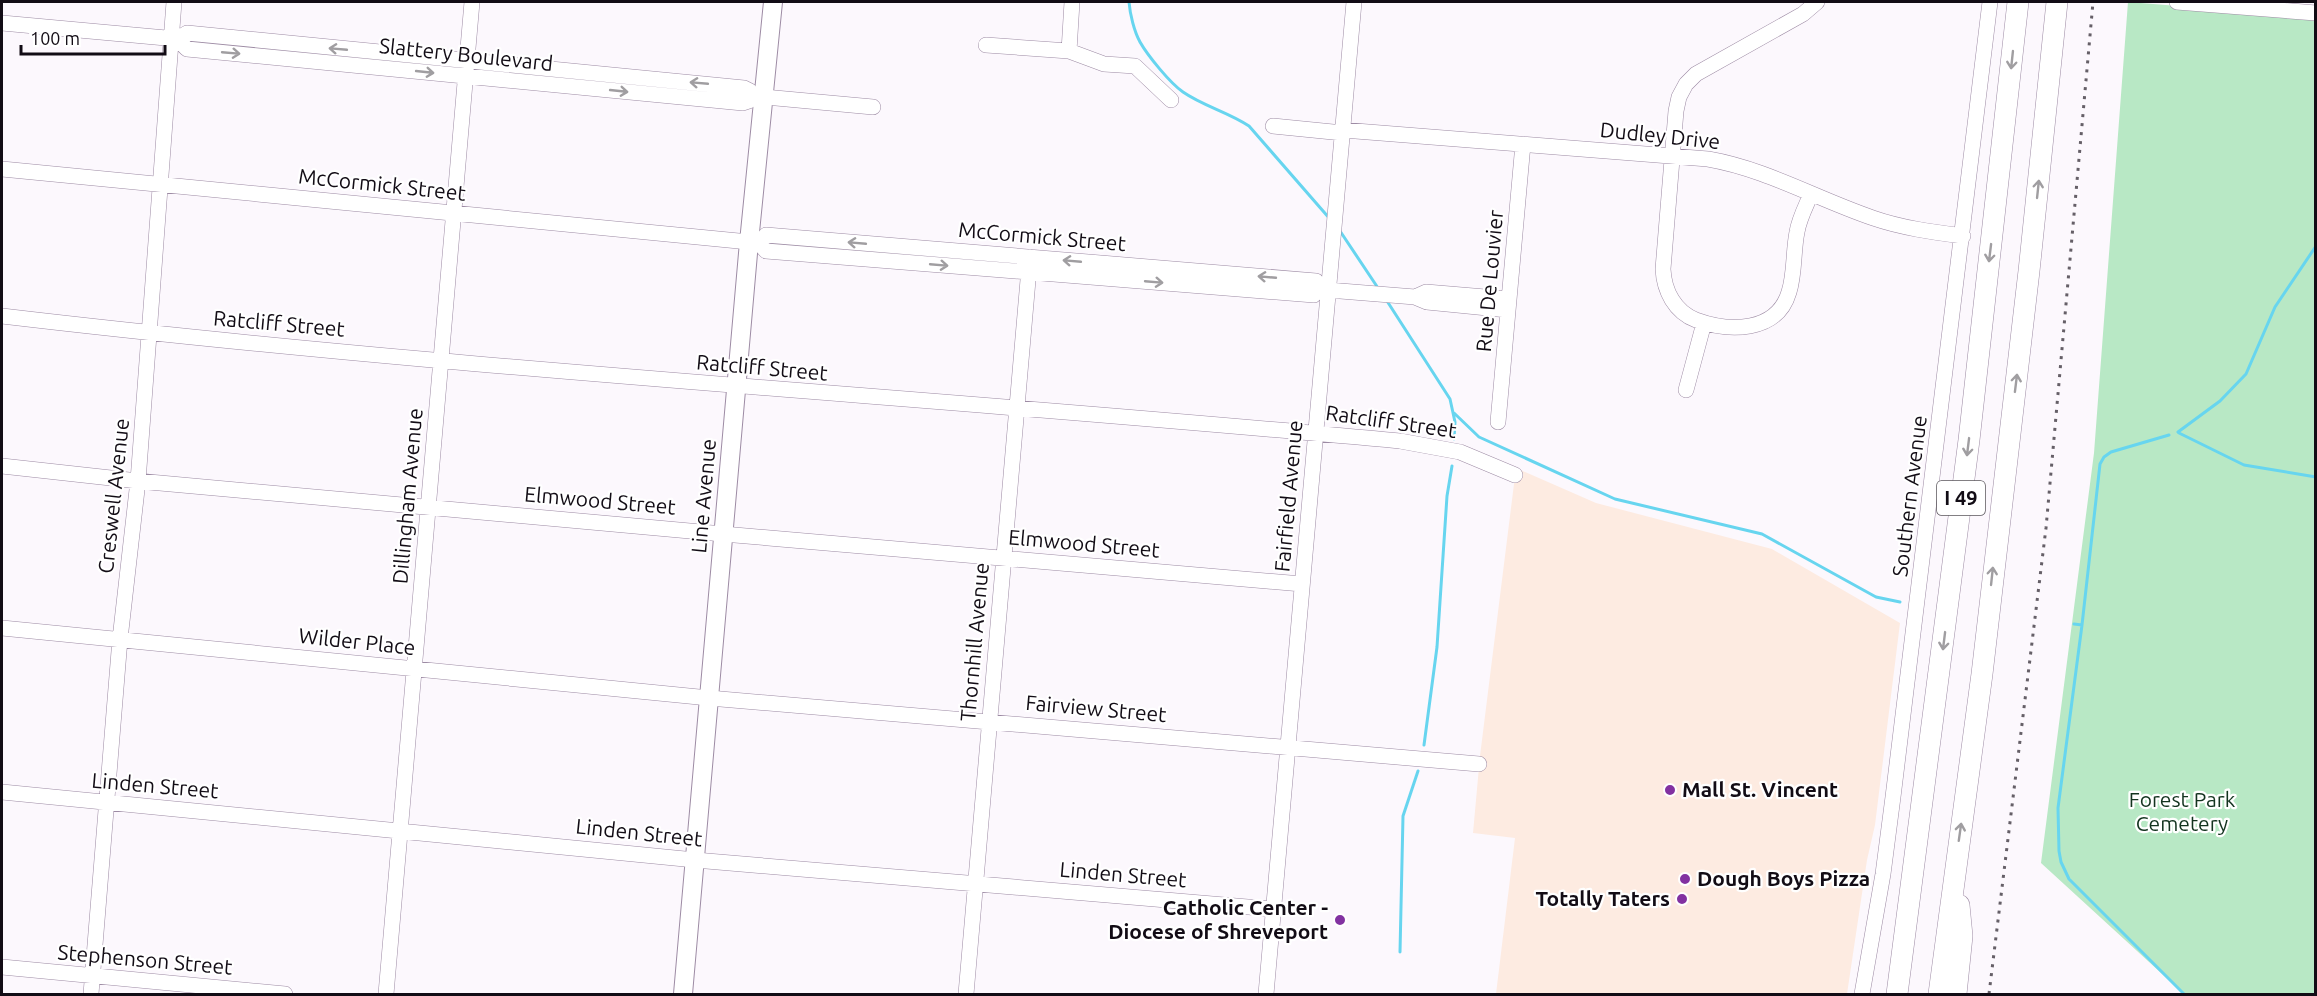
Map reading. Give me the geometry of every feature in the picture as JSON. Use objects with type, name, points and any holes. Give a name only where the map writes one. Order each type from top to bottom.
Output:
[{"type":"highway","name":"I 49","points":[[1898,994],[1969,440],[2018,2]]},
{"type":"highway","name":"I 49","points":[[1939,994],[1982,674],[2029,271],[2057,2]]},
{"type":"highway","points":[[1888,994],[1920,825]]},
{"type":"highway","points":[[1956,859],[1962,936],[1956,994]]},
{"type":"main road","name":"Line Avenue","points":[[683,994],[736,387],[754,243],[758,97],[773,2]]},
{"type":"street","name":"Creswell Avenue","points":[[91,994],[120,639],[138,481],[160,184],[174,39],[174,2]]},
{"type":"street","name":"Dillingham Avenue","points":[[386,994],[472,2]]},
{"type":"street","points":[[1069,51],[1072,2]]},
{"type":"street","name":"Fairfield Avenue","points":[[1266,994],[1315,433],[1324,289],[1333,238],[1354,2]]},
{"type":"street","points":[[1811,194],[1797,231],[1790,291],[1780,309],[1766,321],[1747,327],[1727,327],[1689,316],[1677,306],[1664,282],[1664,257],[1679,97],[1686,84],[1696,74],[1803,14],[1817,2]]},
{"type":"street","name":"Southern Avenue","points":[[1862,994],[1891,817],[1990,2]]},
{"type":"street","points":[[2176,2],[2310,9]]},
{"type":"street","name":"Slattery Boulevard","points":[[2,23],[174,39],[188,33],[467,60],[744,88],[758,97]]},
{"type":"street","name":"Slattery Boulevard","points":[[174,39],[187,49],[743,103],[758,97],[873,107]]},
{"type":"street","points":[[986,45],[1069,51],[1104,64],[1135,66],[1171,100]]},
{"type":"street","name":"Dudley Drive","points":[[1273,126],[1708,159],[1746,167],[1811,194],[1894,224],[1963,236]]},
{"type":"street","name":"Rue De Louvier","points":[[1498,422],[1523,144]]},
{"type":"street","name":"McCormick Street","points":[[2,169],[754,243],[766,251],[889,253],[1183,277],[1314,295],[1324,289],[1415,297],[1426,302],[1509,305]]},
{"type":"street","name":"Thornhill Avenue","points":[[966,994],[1029,265]]},
{"type":"street","name":"Ratcliff Street","points":[[2,316],[149,333],[736,387],[1315,433],[1422,444],[1460,452],[1515,476]]},
{"type":"street","points":[[1686,390],[1704,322]]},
{"type":"street","name":"Elmwood Street","points":[[2,466],[138,481],[1302,584]]},
{"type":"street","name":"Wilder Place","points":[[2,628],[709,698]]},
{"type":"street","name":"Fairview Street","points":[[709,698],[989,720],[1479,764]]},
{"type":"street","name":"Linden Street","points":[[2,792],[695,860],[1273,909]]},
{"type":"street","name":"Stephenson Street","points":[[2,967],[285,994]]},
{"type":"shaded area","points":[[1516,468],[1596,503],[1772,549],[1900,623],[1875,825],[1867,860],[1847,994],[1496,994],[1515,838],[1473,833],[1480,756]]},
{"type":"green space","name":"Forest Park Cemetery","points":[[2128,2],[2315,17],[2315,994],[2184,994],[2041,863],[2094,453]]},
{"type":"waterway","points":[[1129,2],[1140,42],[1166,76],[1191,97],[1249,126],[1330,219]]},
{"type":"waterway","points":[[1340,231],[1378,288]]},
{"type":"waterway","points":[[2178,432],[2220,401],[2246,374],[2275,307],[2316,246]]},
{"type":"waterway","points":[[1387,301],[1450,399],[1455,422],[1454,439]]},
{"type":"waterway","points":[[1454,413],[1479,437],[1615,499],[1762,534],[1876,597],[1900,602]]},
{"type":"waterway","points":[[2179,433],[2244,465],[2316,477]]},
{"type":"waterway","points":[[2169,435],[2111,452],[2100,464],[2058,808],[2059,851],[2061,862],[2069,879],[2184,994]]},
{"type":"waterway","points":[[1424,745],[1437,647],[1447,496],[1452,466]]},
{"type":"waterway","points":[[2074,624],[2082,625]]},
{"type":"waterway","points":[[1400,952],[1403,816],[1418,771]]},
{"type":"railway","points":[[1989,994],[2046,528],[2093,2]]},
{"type":"place","name":"Mall St. Vincent","points":[[1670,790]]},
{"type":"place","name":"Dough Boys Pizza","points":[[1685,879]]},
{"type":"place","name":"Totally Taters","points":[[1682,899]]},
{"type":"place","name":"Catholic Center - Diocese of Shreveport","points":[[1340,920]]}]
